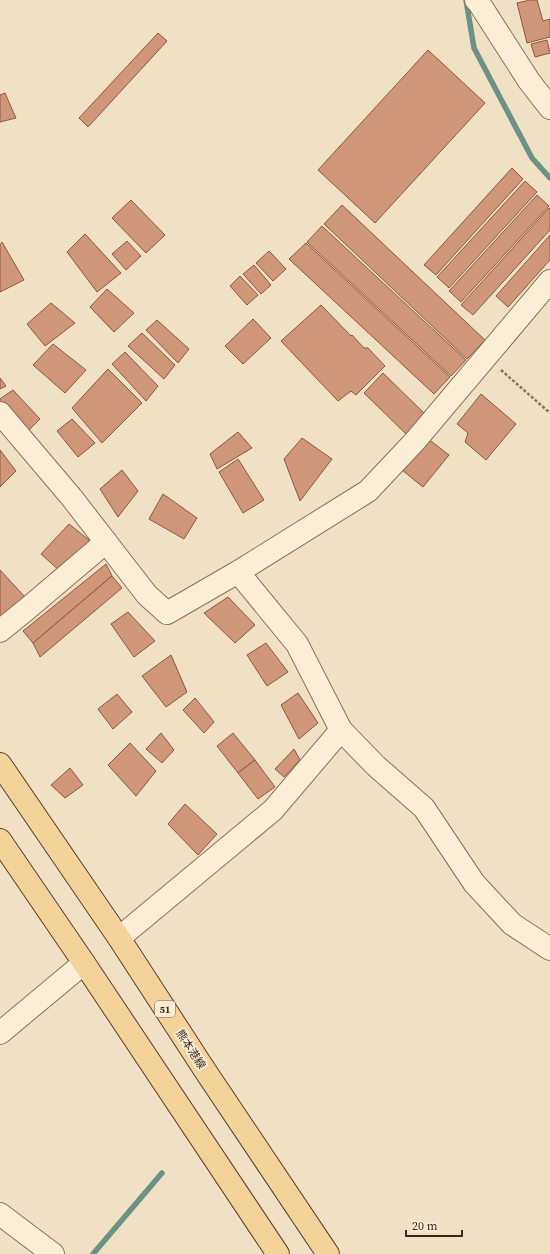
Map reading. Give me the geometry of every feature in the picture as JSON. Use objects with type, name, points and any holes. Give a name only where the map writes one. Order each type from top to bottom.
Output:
[{"type":"main road","name":"熊本港線","points":[[0,764],[119,938],[206,1072],[328,1254]]},
{"type":"main road","points":[[0,840],[278,1254]]},
{"type":"street","points":[[476,0],[529,81],[550,108]]},
{"type":"street","points":[[0,413],[72,498],[147,595],[167,613],[238,572],[368,491],[415,441],[550,282]]},
{"type":"street","points":[[0,631],[106,542]]},
{"type":"street","points":[[238,572],[297,644],[340,730],[376,766],[424,808],[474,883],[512,924],[550,949]]},
{"type":"street","points":[[119,938],[273,810],[340,730]]},
{"type":"street","points":[[0,1033],[84,963]]},
{"type":"street","points":[[0,1214],[53,1254]]},
{"type":"path","points":[[486,356],[550,413]]},
{"type":"building","points":[[537,0],[543,21],[550,19],[550,37],[527,43],[517,3]]},
{"type":"building","points":[[158,33],[167,41],[88,127],[79,118]]},
{"type":"building","points":[[547,40],[550,53],[535,57],[531,44]]},
{"type":"building","points":[[428,50],[485,103],[375,223],[318,170]]},
{"type":"building","points":[[5,93],[16,118],[0,122],[0,95]]},
{"type":"building","points":[[512,168],[523,179],[436,275],[424,265]]},
{"type":"building","points":[[525,181],[537,192],[449,288],[437,277]]},
{"type":"building","points":[[537,195],[549,206],[461,302],[449,291]]},
{"type":"building","points":[[131,200],[165,235],[146,253],[112,218]]},
{"type":"building","points":[[342,205],[485,340],[467,359],[324,224]]},
{"type":"building","points":[[549,208],[550,230],[473,315],[461,305]]},
{"type":"building","points":[[322,226],[466,360],[451,376],[307,242]]},
{"type":"building","points":[[85,234],[121,273],[97,292],[67,252]]},
{"type":"building","points":[[550,235],[550,260],[508,307],[496,296]]},
{"type":"building","points":[[127,241],[141,256],[126,270],[112,254]]},
{"type":"building","points":[[2,242],[24,280],[0,292],[0,245]]},
{"type":"building","points":[[306,243],[450,377],[434,394],[289,259]]},
{"type":"building","points":[[269,251],[286,269],[273,281],[256,263]]},
{"type":"building","points":[[254,265],[271,285],[261,294],[243,274]]},
{"type":"building","points":[[240,276],[258,295],[247,305],[230,286]]},
{"type":"building","points":[[107,289],[134,313],[114,332],[90,307]]},
{"type":"building","points":[[51,303],[75,323],[45,346],[27,324]]},
{"type":"building","points":[[321,305],[351,336],[352,335],[364,348],[368,348],[385,366],[356,395],[351,391],[338,401],[281,341]]},
{"type":"building","points":[[253,319],[271,338],[243,364],[225,346]]},
{"type":"building","points":[[157,320],[189,349],[178,363],[146,330]]},
{"type":"building","points":[[142,333],[175,365],[164,379],[128,346]]},
{"type":"building","points":[[53,344],[86,370],[65,393],[33,365]]},
{"type":"building","points":[[125,352],[158,386],[146,401],[112,364]]},
{"type":"building","points":[[108,369],[142,403],[102,443],[72,408]]},
{"type":"building","points":[[383,373],[425,414],[406,434],[364,393]]},
{"type":"building","points":[[0,378],[6,386],[0,389]]},
{"type":"building","points":[[13,390],[40,419],[24,435],[0,405],[0,399]]},
{"type":"building","points":[[481,394],[516,424],[486,460],[465,442],[468,433],[457,424]]},
{"type":"building","points":[[72,419],[95,443],[78,457],[57,431]]},
{"type":"building","points":[[238,432],[252,448],[217,469],[210,454]]},
{"type":"building","points":[[302,438],[332,459],[300,501],[284,459]]},
{"type":"building","points":[[427,438],[449,455],[423,487],[402,470]]},
{"type":"building","points":[[0,450],[16,471],[0,487]]},
{"type":"building","points":[[238,459],[264,500],[243,513],[219,472]]},
{"type":"building","points":[[122,470],[138,491],[118,517],[100,489]]},
{"type":"building","points":[[163,494],[197,518],[184,539],[149,519]]},
{"type":"building","points":[[69,524],[99,548],[61,572],[41,554]]},
{"type":"building","points":[[106,564],[112,576],[33,643],[23,631]]},
{"type":"building","points":[[0,570],[25,597],[0,618]]},
{"type":"building","points":[[112,576],[122,588],[40,657],[33,643]]},
{"type":"building","points":[[228,597],[255,625],[235,643],[204,613]]},
{"type":"building","points":[[128,612],[155,641],[134,657],[111,624]]},
{"type":"building","points":[[266,643],[288,672],[267,686],[247,655]]},
{"type":"building","points":[[171,655],[187,692],[166,707],[142,676]]},
{"type":"building","points":[[298,693],[318,723],[299,739],[281,705]]},
{"type":"building","points":[[117,694],[132,712],[113,729],[98,709]]},
{"type":"building","points":[[195,698],[214,722],[204,733],[183,710]]},
{"type":"building","points":[[161,733],[174,750],[162,763],[146,749]]},
{"type":"building","points":[[233,733],[255,760],[238,773],[217,746]]},
{"type":"building","points":[[130,743],[156,771],[136,796],[108,765]]},
{"type":"building","points":[[294,749],[300,760],[284,777],[275,769]]},
{"type":"building","points":[[255,760],[275,787],[258,799],[238,773]]},
{"type":"building","points":[[70,768],[83,785],[65,798],[51,785]]},
{"type":"building","points":[[185,804],[217,834],[198,855],[168,824]]},
{"type":"waterway","points":[[466,0],[474,48],[532,158],[550,178]]},
{"type":"waterway","points":[[93,1254],[162,1173]]}]
